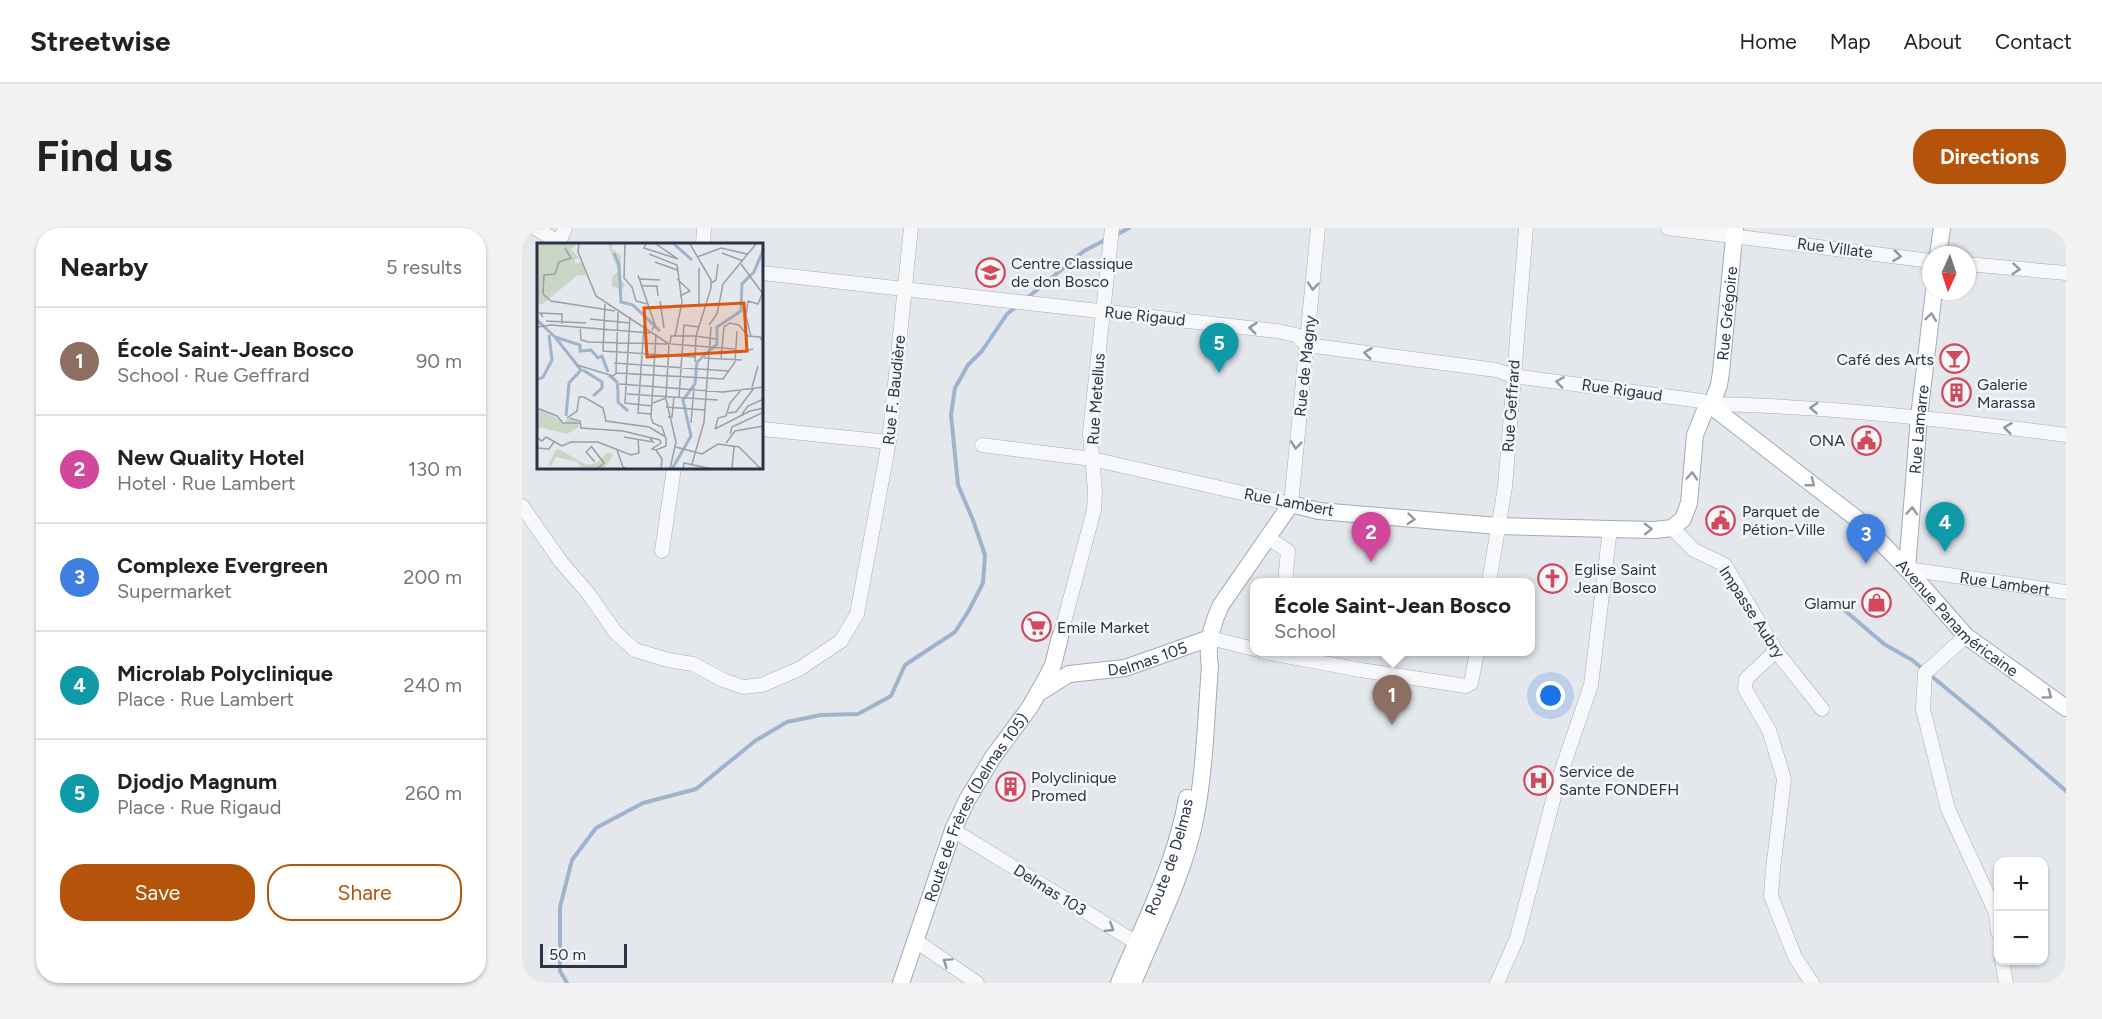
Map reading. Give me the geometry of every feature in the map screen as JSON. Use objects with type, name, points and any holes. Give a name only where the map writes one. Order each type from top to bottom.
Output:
[{"type":"main road","points":[[1939,246],[1942,228]]},
{"type":"main road","name":"Rue Grégoire","points":[[1672,528],[1683,519],[1689,503],[1695,435],[1719,385],[1735,232]]},
{"type":"main road","name":"Rue Lamarre","points":[[1907,569],[1919,417],[1933,300]]},
{"type":"main road","name":"Avenue Panaméricaine","points":[[1710,404],[1861,522],[1907,569],[1966,636],[2066,708]]},
{"type":"main road","name":"Rue Lambert","points":[[1291,504],[1319,510],[1498,526],[1610,530],[1672,528]]},
{"type":"main road","name":"Route de Delmas","points":[[1119,983],[1176,882],[1194,822],[1203,752],[1210,666],[1209,646],[1214,620],[1221,605],[1291,504]]},
{"type":"main road","name":"Delmas 105","points":[[1060,637],[1062,653],[1068,662],[1083,672]]},
{"type":"main road","name":"Route de Frères (Delmas 105)","points":[[901,983],[954,830],[981,777],[1036,696],[1053,665],[1060,637]]},
{"type":"main road","name":"Delmas 105","points":[[1036,696],[1069,674],[1125,668],[1209,646]]},
{"type":"main road","name":"Route de Delmas","points":[[1133,983],[1141,946]]},
{"type":"street","points":[[535,228],[555,240],[561,238],[565,228]]},
{"type":"street","points":[[703,243],[704,228]]},
{"type":"street","name":"Rue F. Baudière","points":[[522,506],[561,562],[588,593],[625,643],[635,650],[693,664],[723,680],[743,687],[762,684],[799,669],[842,641],[857,614],[889,442],[911,228]]},
{"type":"street","name":"Rue Metellus","points":[[1060,637],[1094,510],[1095,491],[1090,433],[1112,228]]},
{"type":"street","name":"Rue de Magny","points":[[1291,504],[1318,228]]},
{"type":"street","name":"Rue Geffrard","points":[[1490,578],[1505,487],[1526,228]]},
{"type":"street","name":"Rue Villate","points":[[1668,228],[1735,232],[1922,260]]},
{"type":"street","points":[[1976,265],[2066,273]]},
{"type":"street","name":"Rue Rigaud","points":[[764,273],[1277,331],[1296,335],[1307,345],[1496,370],[1513,376],[1710,404],[1778,406],[1919,417],[2066,435]]},
{"type":"street","points":[[764,429],[889,442]]},
{"type":"street","name":"Rue Lambert","points":[[982,445],[1092,459],[1291,504]]},
{"type":"street","points":[[662,550],[674,470]]},
{"type":"street","name":"Impasse Aubry","points":[[1672,528],[1694,550],[1725,565],[1776,651],[1822,709]]},
{"type":"street","points":[[1497,983],[1517,938],[1561,771],[1591,684],[1610,530]]},
{"type":"street","points":[[1267,537],[1288,551],[1286,578]]},
{"type":"street","name":"Rue Lambert","points":[[1907,569],[2066,592]]},
{"type":"street","points":[[1966,636],[1925,673],[1923,709],[1948,809],[1995,911]]},
{"type":"street","points":[[1209,646],[1250,649]]},
{"type":"street","points":[[1776,651],[1746,679],[1744,684],[1745,690],[1769,730],[1784,779],[1771,896],[1795,957],[1812,983]]},
{"type":"street","points":[[1292,656],[1466,686],[1471,683],[1476,656]]},
{"type":"street","name":"Delmas 103","points":[[954,830],[1141,946]]},
{"type":"street","points":[[916,940],[977,983]]},
{"type":"street","points":[[2003,965],[2006,983]]},
{"type":"waterway","points":[[1114,236],[1129,228]]},
{"type":"waterway","points":[[1027,298],[1084,251],[1107,239]]},
{"type":"waterway","points":[[567,983],[560,971],[560,907],[572,860],[596,828],[643,803],[696,789],[755,741],[787,722],[821,715],[858,714],[891,696],[905,665],[955,632],[983,583],[985,555],[958,485],[951,415],[955,388],[968,365],[982,351],[1007,314],[1016,307]]},
{"type":"waterway","points":[[1842,608],[1884,644],[1912,660],[2066,791]]},
{"type":"place","name":"Centre Classique de don Bosco","points":[[990,272]]},
{"type":"place","name":"Café des Arts","points":[[1955,359]]},
{"type":"place","name":"Djodjo Magnum","points":[[1219,373]]},
{"type":"place","name":"Galerie Marassa","points":[[1956,393]]},
{"type":"place","name":"ONA","points":[[1866,440]]},
{"type":"place","name":"Parquet de Pétion-Ville","points":[[1721,520]]},
{"type":"place","name":"Microlab Polyclinique","points":[[1945,552]]},
{"type":"place","name":"New Quality Hotel","points":[[1371,562]]},
{"type":"place","name":"Complexe Evergreen","points":[[1866,564]]},
{"type":"place","name":"Eglise Saint Jean Bosco","points":[[1553,578]]},
{"type":"place","name":"Glamur","points":[[1877,603]]},
{"type":"place","name":"Emile Market","points":[[1036,627]]},
{"type":"place","name":"École Saint-Jean Bosco","points":[[1392,725]]},
{"type":"place","name":"Service de Sante FONDEFH","points":[[1538,780]]},
{"type":"place","name":"Polyclinique Promed","points":[[1010,786]]}]
